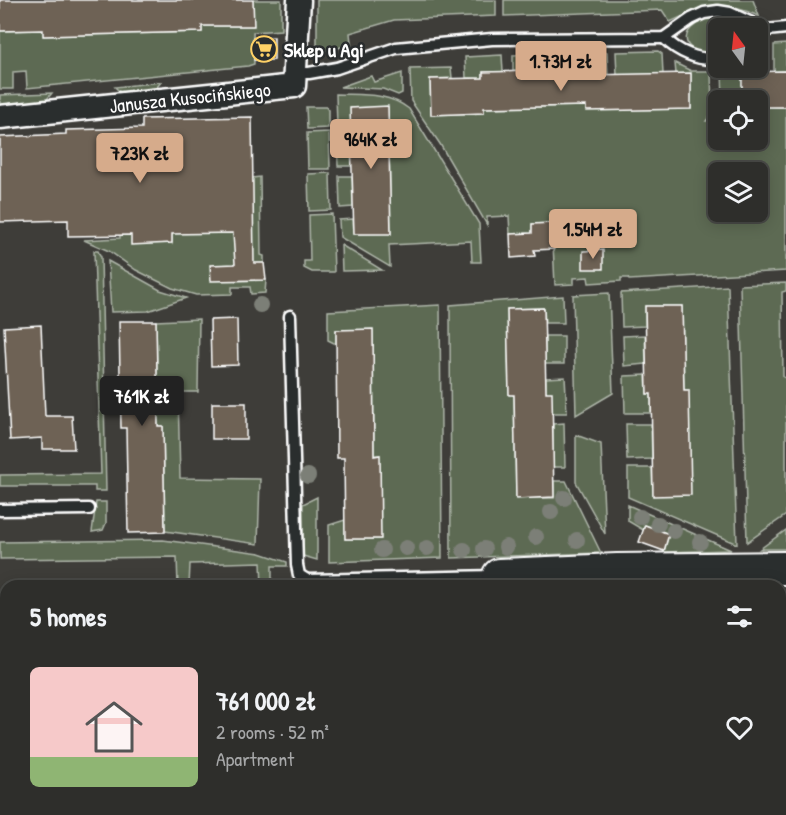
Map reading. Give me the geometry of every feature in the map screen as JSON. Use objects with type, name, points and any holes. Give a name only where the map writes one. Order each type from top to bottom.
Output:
[{"type":"street","name":"Janusza Kusocińskiego","points":[[0,117],[294,86],[299,0]]},
{"type":"street","points":[[514,580],[786,568]]},
{"type":"lane","points":[[295,73],[337,68],[396,48],[502,39],[664,38],[691,19],[704,13],[718,11],[741,18]]},
{"type":"lane","points":[[768,30],[786,28]]},
{"type":"lane","points":[[664,38],[699,58],[708,58]]},
{"type":"lane","points":[[290,316],[297,565],[299,575],[307,580]]},
{"type":"lane","points":[[0,510],[89,509]]},
{"type":"green space","points":[[253,0],[281,0],[281,30],[253,32],[254,64],[27,88],[26,71],[13,72],[13,89],[0,89],[0,31],[43,30],[44,36],[202,32],[202,26],[253,26]]},
{"type":"green space","points":[[317,0],[496,0],[496,16],[394,20],[350,33],[352,52],[345,54],[342,47],[326,51],[317,45]]},
{"type":"green space","points":[[504,0],[753,0],[759,16],[724,6],[704,8],[670,22],[662,10],[504,16]]},
{"type":"green space","points":[[708,19],[708,53],[696,51],[687,41],[691,28]]},
{"type":"green space","points":[[786,44],[786,71],[774,71],[774,45]]},
{"type":"green space","points":[[658,51],[662,54],[663,74],[617,75],[616,52]]},
{"type":"green space","points":[[607,52],[608,75],[587,75],[587,70],[566,70],[566,53]]},
{"type":"green space","points":[[554,53],[554,71],[513,71],[513,55]]},
{"type":"green space","points":[[502,55],[503,72],[483,72],[483,78],[466,78],[465,57]]},
{"type":"green space","points":[[675,63],[691,71],[708,71],[708,78],[711,78],[706,121],[708,121],[708,150],[768,150],[768,107],[786,107],[786,271],[629,280],[621,278],[621,281],[589,283],[588,277],[574,278],[574,284],[555,285],[552,223],[532,224],[532,233],[510,234],[509,216],[487,217],[487,225],[440,144],[411,101],[410,69],[451,68],[452,78],[430,79],[431,115],[483,113],[484,108],[586,106],[586,110],[691,109],[691,74],[676,74]]},
{"type":"green space","points":[[402,73],[402,93],[398,95],[383,89],[340,87],[371,76],[374,82]]},
{"type":"green space","points":[[722,78],[742,78],[742,90],[723,90]]},
{"type":"green space","points":[[161,82],[154,91],[123,95],[115,87]]},
{"type":"green space","points":[[52,93],[44,103],[0,108],[0,95]]},
{"type":"green space","points":[[336,94],[384,97],[409,109],[479,224],[481,262],[472,262],[471,241],[389,245],[390,267],[340,237],[339,220],[353,219],[354,234],[391,233],[388,107],[351,108],[351,125],[337,126]]},
{"type":"green space","points":[[306,107],[326,107],[328,128],[307,129]]},
{"type":"green space","points":[[329,132],[330,169],[308,169],[307,133]]},
{"type":"green space","points":[[337,135],[351,135],[352,166],[338,166]]},
{"type":"green space","points":[[118,155],[172,243],[172,234],[252,178],[260,177],[261,255],[264,256],[264,263],[235,265],[236,281],[266,280],[265,293],[251,294],[250,287],[232,287],[232,294],[196,295],[172,288],[136,270],[109,251],[84,240],[120,238]]},
{"type":"green space","points":[[330,173],[331,210],[309,211],[308,174]]},
{"type":"green space","points":[[339,176],[352,176],[353,207],[340,208]]},
{"type":"green space","points":[[332,214],[334,272],[312,272],[304,268],[304,261],[310,261],[309,215]]},
{"type":"green space","points":[[341,245],[382,270],[342,271]]},
{"type":"green space","points":[[94,251],[98,251],[101,257],[106,491],[95,491],[95,486],[0,486],[0,475],[101,474]]},
{"type":"green space","points":[[108,261],[160,290],[186,298],[148,311],[111,312]]},
{"type":"green space","points":[[786,283],[786,291],[782,292],[783,377],[786,378],[786,515],[747,542],[740,285]]},
{"type":"green space","points":[[728,286],[737,544],[628,497],[628,468],[652,468],[653,496],[689,390],[684,390],[682,306],[645,306],[645,326],[622,327],[621,293]]},
{"type":"green space","points":[[609,293],[613,393],[576,415],[573,295]]},
{"type":"green space","points":[[563,296],[564,323],[545,323],[544,308],[507,309],[509,394],[514,395],[516,498],[554,498],[554,481],[566,481],[601,553],[451,558],[450,305]]},
{"type":"green space","points":[[440,305],[442,558],[329,562],[329,525],[345,520],[345,539],[380,539],[379,455],[374,455],[373,330],[336,330],[336,344],[328,340],[328,311]]},
{"type":"green space","points":[[199,319],[198,392],[178,392],[180,478],[260,479],[258,544],[165,531],[163,426],[158,426],[156,321]]},
{"type":"green space","points":[[645,335],[646,364],[624,366],[623,336]]},
{"type":"green space","points":[[545,336],[564,336],[564,364],[545,364]]},
{"type":"green space","points":[[646,375],[647,394],[651,394],[651,413],[625,413],[624,376]]},
{"type":"green space","points":[[565,377],[567,413],[552,413],[546,392],[546,378]]},
{"type":"green space","points":[[564,423],[565,467],[553,467],[553,424]]},
{"type":"green space","points":[[626,424],[651,424],[652,459],[627,460]]},
{"type":"green space","points":[[576,435],[601,444],[605,534],[576,482]]},
{"type":"green space","points":[[317,497],[317,560],[303,556],[303,504]]},
{"type":"green space","points":[[96,502],[106,502],[106,523],[103,530],[92,532]]},
{"type":"green space","points":[[628,505],[731,550],[664,552],[669,534],[645,525],[643,530],[628,521]]},
{"type":"green space","points":[[786,530],[786,549],[760,549]]},
{"type":"green space","points":[[163,540],[260,553],[287,562],[287,566],[272,566],[272,580],[262,580],[261,562],[190,564],[189,580],[178,580],[177,557],[0,559],[0,542]]},
{"type":"building","points":[[0,0],[253,0],[254,26],[202,26],[202,32],[43,36],[43,30],[0,31]]},
{"type":"building","name":"Sklep u Agi","points":[[274,37],[274,60],[254,60],[253,38]]},
{"type":"building","points":[[587,70],[587,75],[691,73],[691,109],[586,111],[586,106],[484,108],[484,113],[431,115],[430,79],[483,78],[483,72]]},
{"type":"building","points":[[768,71],[786,71],[786,107],[768,107],[768,90],[742,90],[742,78],[768,78]]},
{"type":"building","points":[[388,106],[391,234],[354,234],[350,108]]},
{"type":"building","points":[[252,117],[254,263],[264,263],[266,280],[211,281],[210,265],[235,264],[233,233],[172,234],[172,243],[131,245],[131,235],[68,236],[68,220],[0,222],[0,137],[66,134],[66,130],[142,128],[142,119]]},
{"type":"building","points":[[552,223],[554,249],[534,250],[535,256],[511,258],[510,234],[532,233],[532,224]]},
{"type":"building","points":[[603,250],[603,269],[583,269],[583,251]]},
{"type":"building","points":[[645,306],[682,306],[684,390],[689,390],[691,495],[653,496],[651,394],[647,394]]},
{"type":"building","points":[[544,308],[546,392],[552,392],[554,497],[516,499],[514,395],[509,395],[507,309]]},
{"type":"building","points":[[237,319],[238,365],[211,366],[210,320]]},
{"type":"building","points":[[119,321],[156,321],[158,426],[163,426],[165,532],[128,533],[126,428],[121,428]]},
{"type":"building","points":[[41,325],[45,416],[72,416],[74,449],[42,449],[42,438],[10,440],[4,327]]},
{"type":"building","points":[[373,329],[374,456],[380,455],[381,539],[345,539],[344,458],[337,458],[336,330]]},
{"type":"building","points":[[212,403],[246,403],[246,439],[212,439]]},
{"type":"building","points":[[645,525],[669,534],[664,551],[639,542]]},
{"type":"place","name":"Sklep u Agi","points":[[264,49]]}]
